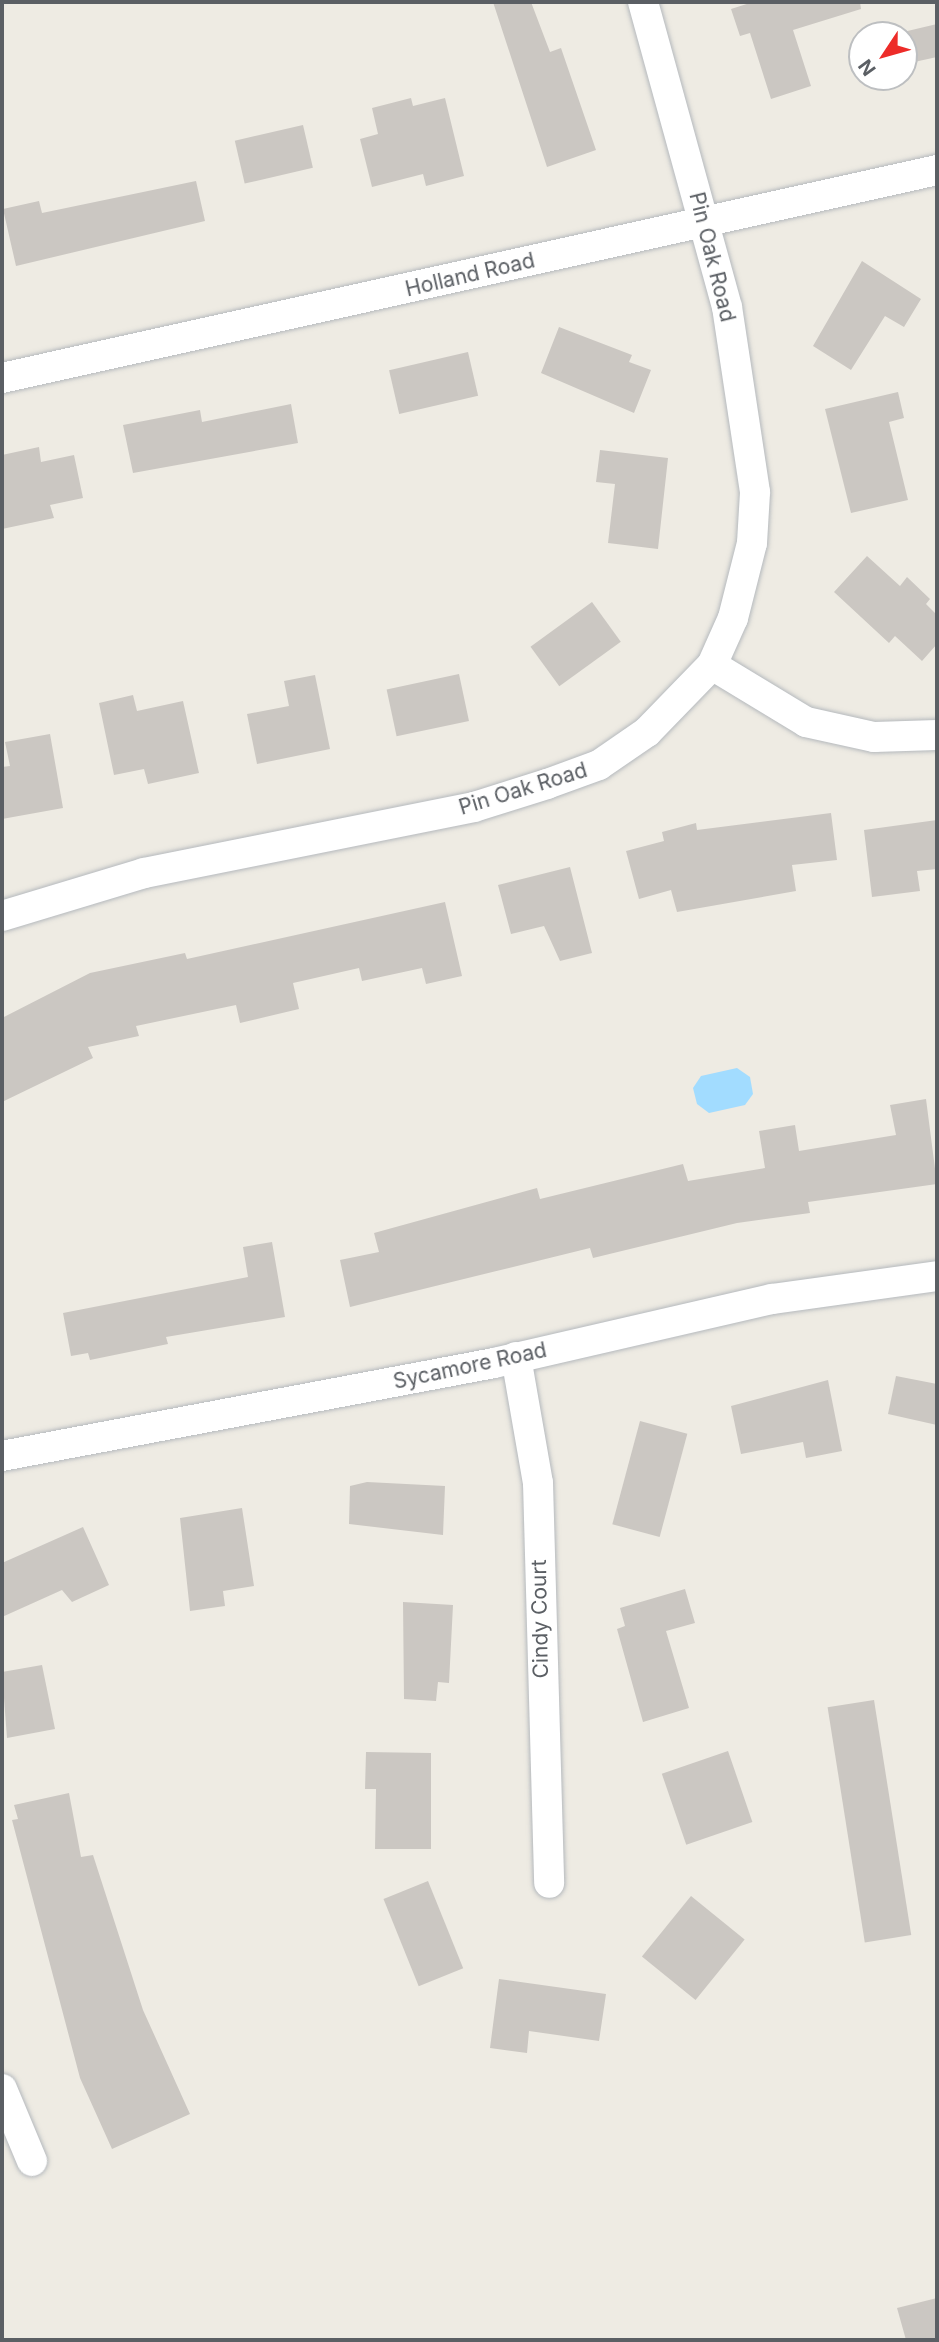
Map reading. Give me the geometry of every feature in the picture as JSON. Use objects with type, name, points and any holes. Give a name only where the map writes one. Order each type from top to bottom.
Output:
[{"type":"street","name":"Pin Oak Road","points":[[2,916],[144,873],[474,807],[547,784],[599,765],[647,732],[712,665],[733,618],[757,518],[727,307],[643,2]]},
{"type":"street","name":"Holland Road","points":[[2,378],[703,219],[937,170]]},
{"type":"street","points":[[712,665],[806,722],[874,737],[937,735]]},
{"type":"street","name":"Sycamore Road","points":[[2,1455],[516,1357],[772,1299],[937,1276]]},
{"type":"street","name":"Cindy Court","points":[[516,1357],[538,1483],[549,1882]]},
{"type":"street","points":[[2,2089],[32,2161]]},
{"type":"water","points":[[737,1068],[750,1077],[753,1094],[745,1105],[709,1113],[697,1104],[693,1088],[701,1076]]},
{"type":"building","points":[[493,2],[531,2],[550,52],[561,48],[596,150],[547,167]]},
{"type":"building","points":[[753,2],[860,2],[861,9],[793,30],[811,86],[771,99],[750,33],[740,36],[731,9]]},
{"type":"building","points":[[937,24],[937,57],[918,61],[918,28]]},
{"type":"building","points":[[411,98],[413,106],[445,98],[464,176],[426,186],[423,174],[372,187],[360,139],[378,134],[372,108]]},
{"type":"building","points":[[303,125],[313,168],[245,184],[235,141]]},
{"type":"building","points":[[196,181],[205,221],[16,266],[3,209],[39,201],[42,213]]},
{"type":"building","points":[[862,261],[921,299],[904,327],[885,316],[851,370],[813,346]]},
{"type":"building","points":[[559,327],[632,355],[629,362],[651,370],[634,413],[541,373]]},
{"type":"building","points":[[468,352],[478,396],[399,414],[389,370]]},
{"type":"building","points":[[898,392],[904,418],[889,422],[908,500],[851,513],[825,409]]},
{"type":"building","points":[[291,404],[298,443],[133,473],[123,425],[200,410],[202,422]]},
{"type":"building","points":[[39,447],[41,462],[74,455],[83,498],[50,505],[54,518],[2,529],[2,455]]},
{"type":"building","points":[[600,450],[668,458],[658,549],[608,543],[615,484],[596,482]]},
{"type":"building","points":[[867,556],[900,586],[907,577],[930,599],[926,604],[937,615],[937,644],[922,661],[895,636],[889,643],[834,592]]},
{"type":"building","points":[[592,602],[621,642],[559,686],[531,647]]},
{"type":"building","points":[[459,674],[469,721],[397,736],[387,689]]},
{"type":"building","points":[[315,675],[330,749],[257,764],[247,714],[289,706],[284,681]]},
{"type":"building","points":[[133,695],[137,711],[183,701],[199,773],[148,784],[144,769],[114,775],[99,703]]},
{"type":"building","points":[[50,734],[63,808],[2,819],[2,767],[10,766],[5,742]]},
{"type":"building","points":[[831,813],[837,860],[792,865],[796,891],[677,912],[671,890],[639,899],[626,851],[664,841],[662,832],[696,823],[697,830]]},
{"type":"building","points":[[937,820],[937,869],[917,871],[920,891],[872,897],[864,830]]},
{"type":"building","points":[[570,867],[592,953],[560,961],[544,926],[511,934],[498,885]]},
{"type":"building","points":[[445,902],[462,976],[426,984],[422,968],[362,981],[359,968],[293,983],[299,1009],[240,1023],[236,1005],[136,1026],[139,1036],[88,1047],[93,1058],[2,1102],[2,1018],[90,973],[185,953],[187,959]]},
{"type":"building","points":[[926,1099],[937,1184],[808,1202],[810,1213],[737,1223],[593,1258],[590,1248],[350,1307],[340,1260],[379,1252],[374,1233],[537,1188],[540,1199],[683,1164],[688,1181],[765,1168],[759,1131],[795,1125],[799,1151],[896,1135],[890,1105]]},
{"type":"building","points":[[272,1242],[285,1317],[166,1337],[168,1344],[90,1360],[88,1353],[71,1356],[63,1313],[248,1277],[243,1247]]},
{"type":"building","points":[[896,1376],[937,1384],[937,1425],[888,1414]]},
{"type":"building","points":[[828,1380],[842,1451],[806,1458],[803,1442],[741,1454],[731,1406]]},
{"type":"building","points":[[640,1421],[687,1434],[660,1537],[612,1524]]},
{"type":"building","points":[[367,1482],[445,1486],[443,1535],[349,1524],[350,1486]]},
{"type":"building","points":[[242,1508],[254,1586],[223,1591],[225,1606],[190,1611],[180,1518]]},
{"type":"building","points":[[83,1527],[109,1585],[72,1602],[62,1590],[2,1617],[2,1563]]},
{"type":"building","points":[[685,1589],[695,1623],[666,1631],[689,1708],[643,1722],[617,1629],[625,1626],[620,1608]]},
{"type":"building","points":[[403,1602],[453,1605],[449,1683],[438,1682],[436,1701],[404,1699]]},
{"type":"building","points":[[42,1665],[55,1729],[7,1738],[2,1672]]},
{"type":"building","points":[[874,1700],[911,1935],[865,1942],[828,1707]]},
{"type":"building","points":[[728,1751],[752,1822],[686,1845],[662,1774]]},
{"type":"building","points":[[366,1752],[431,1753],[431,1849],[375,1849],[376,1789],[365,1789]]},
{"type":"building","points":[[69,1793],[81,1857],[93,1855],[143,2010],[190,2114],[112,2149],[80,2078],[12,1820],[18,1819],[14,1805]]},
{"type":"building","points":[[428,1881],[463,1968],[419,1986],[383,1899]]},
{"type":"building","points":[[691,1896],[745,1939],[696,2000],[642,1957]]},
{"type":"building","points":[[499,1979],[606,1994],[599,2041],[529,2031],[527,2053],[490,2048]]},
{"type":"building","points":[[937,2298],[937,2340],[906,2340],[897,2308]]}]
